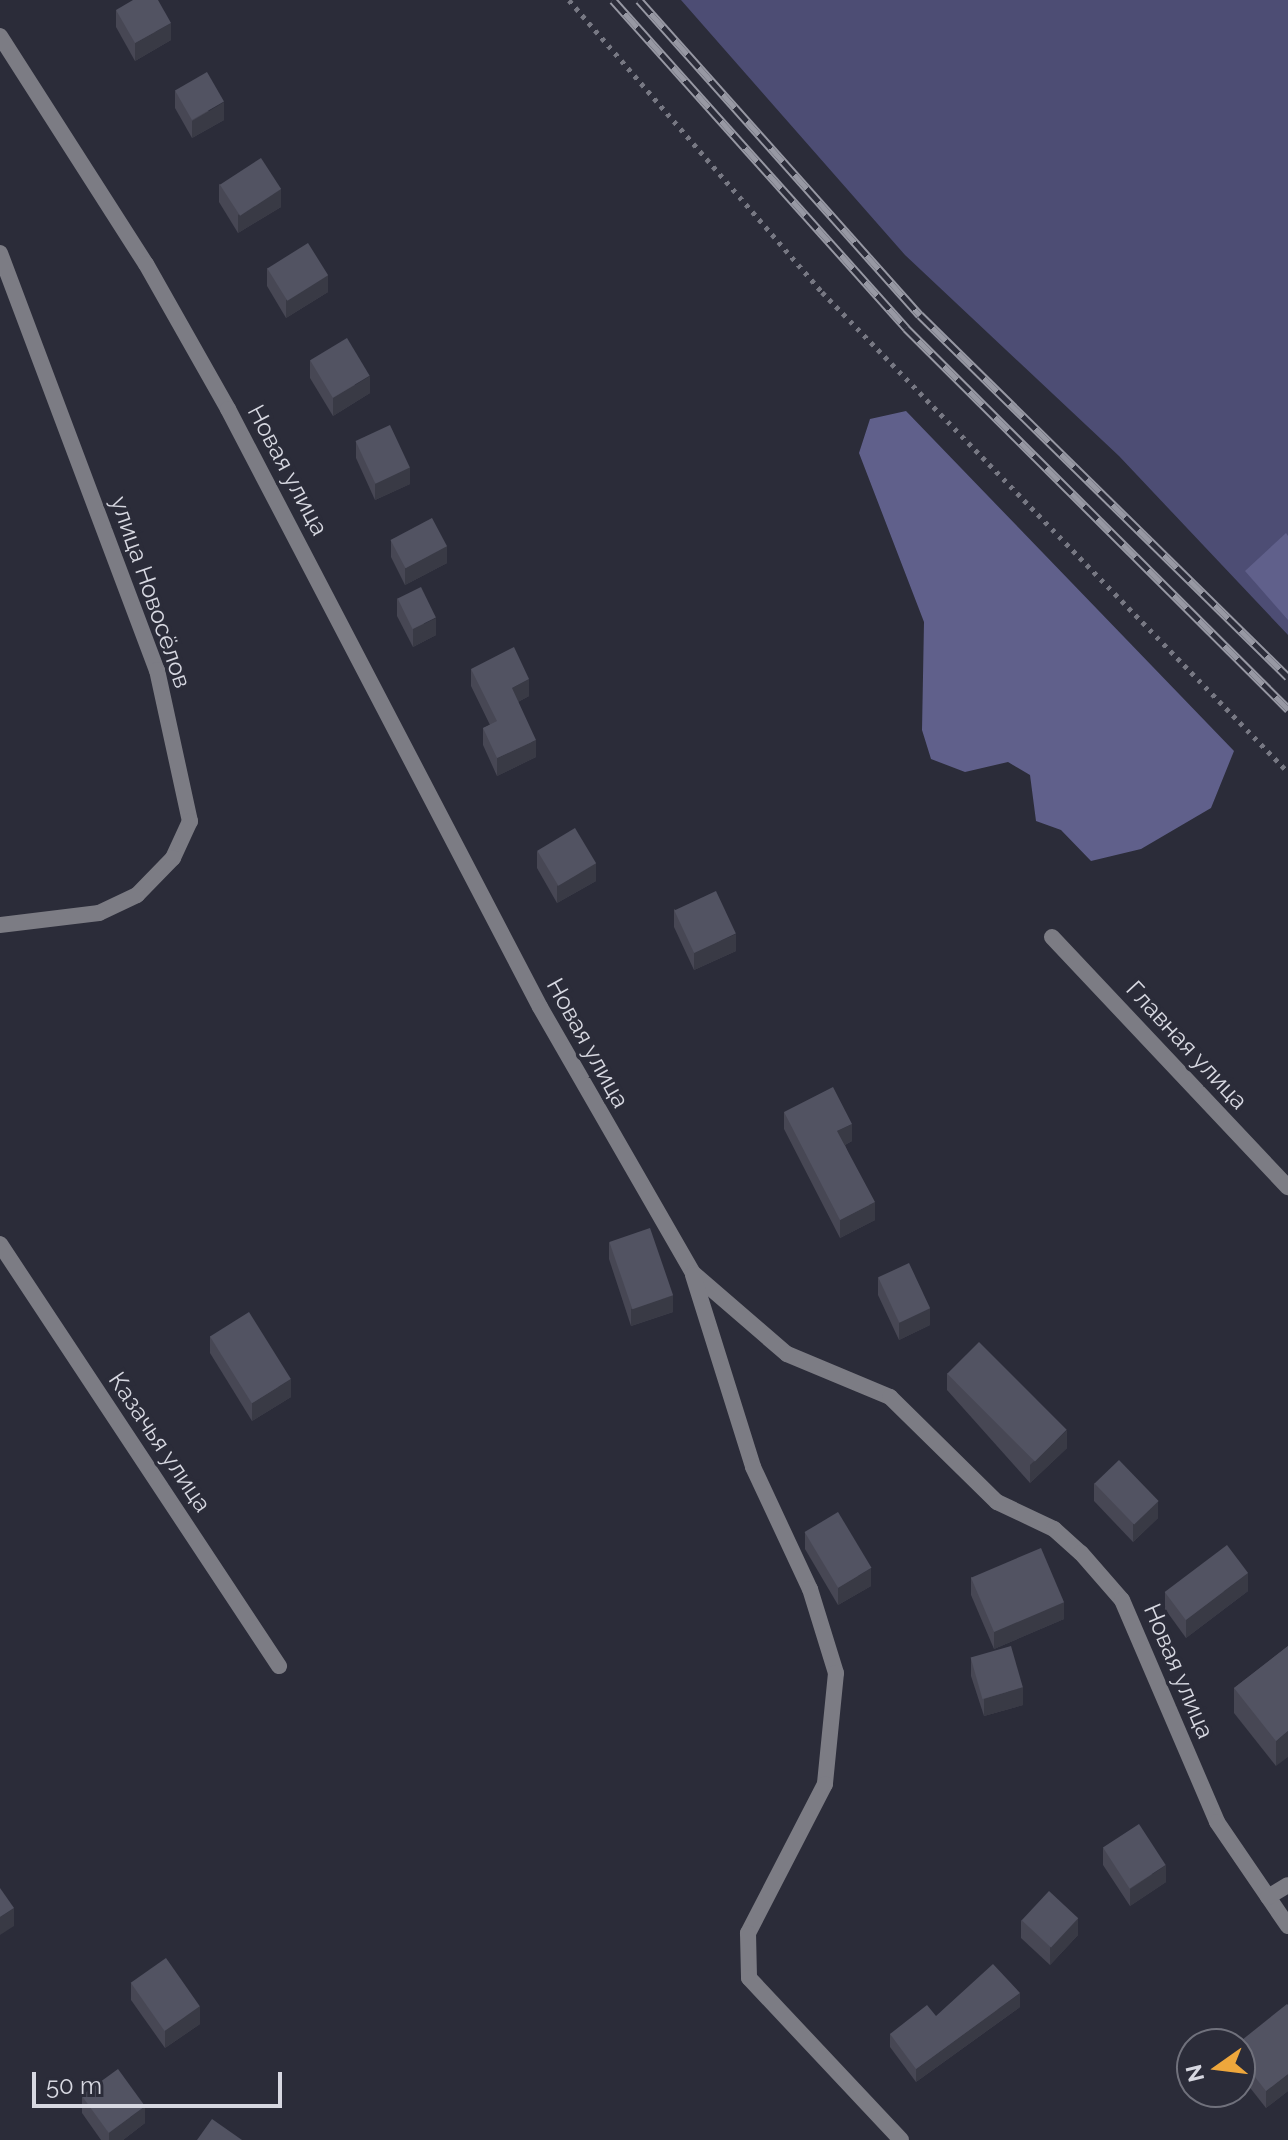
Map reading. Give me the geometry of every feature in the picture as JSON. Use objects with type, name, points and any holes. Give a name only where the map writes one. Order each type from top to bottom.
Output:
[{"type":"street","name":"Новая улица","points":[[0,36],[139,251],[228,409],[540,1007],[693,1273],[787,1354],[890,1397],[997,1502],[1054,1529],[1081,1553],[1122,1600],[1217,1822],[1288,1926]]},
{"type":"street","name":"улица Новосёлов","points":[[0,253],[157,670],[190,821],[173,858],[137,895],[99,913],[0,925]]},
{"type":"street","name":"Главная улица","points":[[1052,937],[1288,1187]]},
{"type":"street","name":"Казачья улица","points":[[0,1244],[279,1666]]},
{"type":"street","points":[[693,1273],[753,1467],[810,1589],[836,1673],[825,1784],[748,1933],[749,1978],[901,2140]]},
{"type":"street","points":[[1268,1897],[1288,1885]]},
{"type":"path","points":[[569,0],[822,292],[1288,772]]},
{"type":"shaded area","points":[[681,0],[1288,0],[1288,635],[1119,456],[905,255]]},
{"type":"shaded area","points":[[906,411],[1234,751],[1211,808],[1141,849],[1091,861],[1061,830],[1036,821],[1030,775],[1008,762],[965,772],[931,759],[922,730],[924,622],[859,453],[870,419]]},
{"type":"shaded area","points":[[1286,533],[1288,536],[1288,620],[1245,571]]},
{"type":"building","points":[[133,0],[158,0],[171,23],[135,43],[116,10]]},
{"type":"building","points":[[207,72],[224,101],[192,120],[175,91]]},
{"type":"building","points":[[261,158],[281,189],[240,216],[220,185]]},
{"type":"building","points":[[308,243],[328,275],[287,301],[267,268]]},
{"type":"building","points":[[347,338],[370,376],[333,398],[310,360]]},
{"type":"building","points":[[390,425],[410,468],[375,484],[356,441]]},
{"type":"building","points":[[432,518],[447,546],[406,568],[391,540]]},
{"type":"building","points":[[421,587],[436,618],[413,629],[398,598]]},
{"type":"building","points":[[514,647],[529,679],[512,688],[536,740],[497,758],[483,728],[497,721],[471,669]]},
{"type":"building","points":[[575,828],[596,863],[558,886],[537,851]]},
{"type":"building","points":[[716,891],[736,934],[694,953],[674,910]]},
{"type":"building","points":[[833,1087],[852,1124],[837,1131],[875,1202],[840,1220],[784,1112]]},
{"type":"building","points":[[650,1228],[673,1295],[632,1309],[609,1242]]},
{"type":"building","points":[[909,1263],[930,1308],[899,1323],[878,1277]]},
{"type":"building","points":[[249,1312],[291,1379],[252,1403],[210,1336]]},
{"type":"building","points":[[979,1342],[1067,1430],[1035,1462],[947,1374]]},
{"type":"building","points":[[1119,1460],[1159,1501],[1134,1525],[1095,1484]]},
{"type":"building","points":[[838,1512],[871,1568],[838,1588],[805,1532]]},
{"type":"building","points":[[1227,1545],[1248,1573],[1186,1620],[1165,1592]]},
{"type":"building","points":[[1041,1548],[1064,1602],[994,1632],[971,1578]]},
{"type":"building","points":[[1011,1646],[1023,1687],[982,1699],[971,1658]]},
{"type":"building","points":[[1288,1646],[1288,1731],[1276,1741],[1234,1688]]},
{"type":"building","points":[[1139,1824],[1166,1865],[1130,1889],[1103,1847]]},
{"type":"building","points":[[0,1888],[14,1908],[0,1917]]},
{"type":"building","points":[[1049,1891],[1078,1918],[1051,1948],[1022,1920]]},
{"type":"building","points":[[166,1958],[200,2006],[165,2031],[131,1983]]},
{"type":"building","points":[[993,1964],[1020,1993],[916,2069],[890,2034],[927,2005],[936,2016]]},
{"type":"building","points":[[1288,2005],[1288,2074],[1266,2091],[1256,2078],[1256,2029]]},
{"type":"building","points":[[118,2069],[145,2106],[109,2133],[82,2095]]},
{"type":"building","points":[[212,2119],[242,2140],[197,2140]]},
{"type":"railway","points":[[613,0],[906,328],[1288,709]]},
{"type":"railway","points":[[639,0],[920,315],[1288,677]]}]
